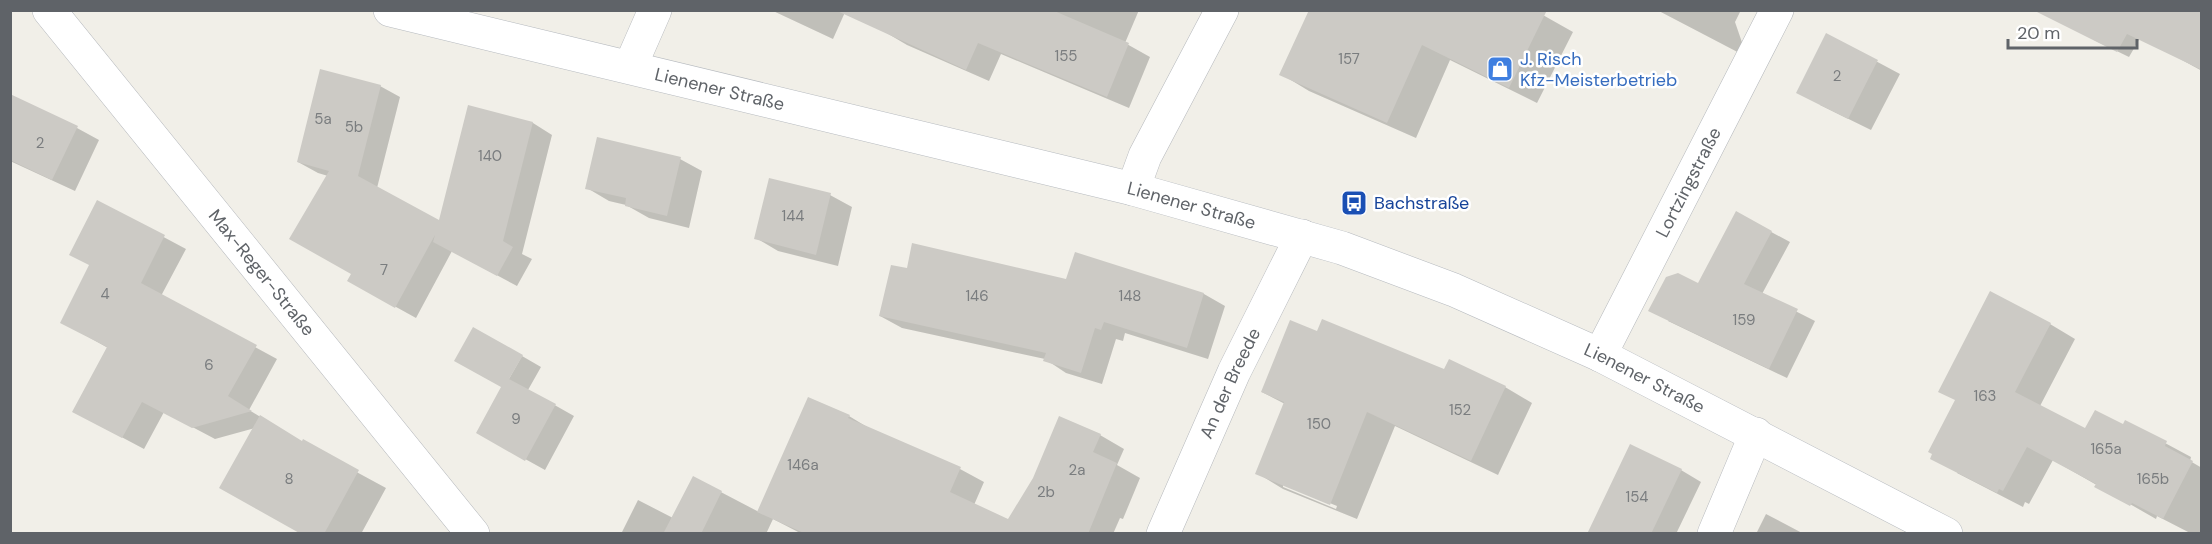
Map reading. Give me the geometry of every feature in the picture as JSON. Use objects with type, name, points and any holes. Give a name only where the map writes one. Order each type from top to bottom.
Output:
[{"type":"street","name":"Max-Reger-Straße","points":[[49,10],[473,534]]},
{"type":"street","name":"Lienener Straße","points":[[390,10],[1133,189],[1342,248],[1454,290],[1600,355],[1946,534]]},
{"type":"street","points":[[630,67],[655,10]]},
{"type":"street","points":[[1133,189],[1145,156],[1222,10]]},
{"type":"street","name":"Lortzingstraße","points":[[1600,355],[1777,10]]},
{"type":"street","name":"An der Breede","points":[[1163,534],[1234,372],[1302,236]]},
{"type":"street","points":[[1714,534],[1756,434]]},
{"type":"building","points":[[835,10],[1052,10],[1129,43],[1107,97],[978,43],[966,70]]},
{"type":"building","points":[[1309,10],[1547,10],[1509,88],[1422,45],[1387,123],[1279,75]]},
{"type":"building","points":[[2033,10],[2202,10],[2202,70],[2127,34],[2117,52]]},
{"type":"building","points":[[1826,33],[1878,60],[1848,119],[1796,93]]},
{"type":"building","points":[[320,69],[381,85],[358,176],[439,220],[468,105],[533,122],[503,241],[513,247],[497,276],[433,242],[435,235],[395,308],[347,281],[351,274],[289,239],[329,171],[297,162]]},
{"type":"building","points":[[10,94],[78,126],[52,180],[10,160]]},
{"type":"building","points":[[597,137],[681,157],[667,216],[625,206],[626,198],[585,189]]},
{"type":"building","points":[[769,178],[831,193],[816,255],[754,239]]},
{"type":"building","points":[[97,200],[165,235],[141,283],[257,345],[228,396],[252,411],[192,428],[142,402],[122,438],[72,412],[107,347],[60,323],[89,265],[69,255]]},
{"type":"building","points":[[1736,211],[1772,231],[1744,284],[1798,309],[1769,369],[1648,311],[1666,277],[1678,273],[1698,283]]},
{"type":"building","points":[[912,243],[1066,279],[1075,252],[1204,293],[1187,348],[1104,322],[1101,330],[1095,328],[1081,373],[1043,361],[1046,353],[879,316],[891,265],[907,268]]},
{"type":"building","points":[[1990,291],[2051,323],[2015,392],[2085,428],[2095,410],[2123,424],[2125,420],[2167,441],[2165,446],[2193,461],[2163,519],[2132,503],[2130,506],[2094,487],[2096,484],[2027,447],[2003,491],[1999,489],[1997,493],[1930,459],[1932,454],[1928,452],[1955,400],[1938,392]]},
{"type":"building","points":[[1322,319],[1444,369],[1449,359],[1506,386],[1471,461],[1367,412],[1330,505],[1255,474],[1284,402],[1261,392],[1290,320],[1317,331]]},
{"type":"building","points":[[473,327],[523,355],[509,379],[556,404],[525,461],[476,433],[501,387],[454,361]]},
{"type":"building","points":[[808,397],[850,415],[848,418],[961,467],[950,492],[1008,519],[1033,478],[1059,416],[1101,434],[1093,452],[1117,463],[1088,534],[806,534],[757,512]]},
{"type":"building","points":[[260,415],[302,441],[303,439],[359,470],[324,534],[301,534],[219,488]]},
{"type":"building","points":[[1630,444],[1682,469],[1651,534],[1587,534]]},
{"type":"building","points":[[693,476],[722,491],[701,534],[663,534]]},
{"type":"place","name":"J. Risch Kfz-Meisterbetrieb","points":[[1500,69]]},
{"type":"place","name":"Bachstraße","points":[[1354,203]]}]
